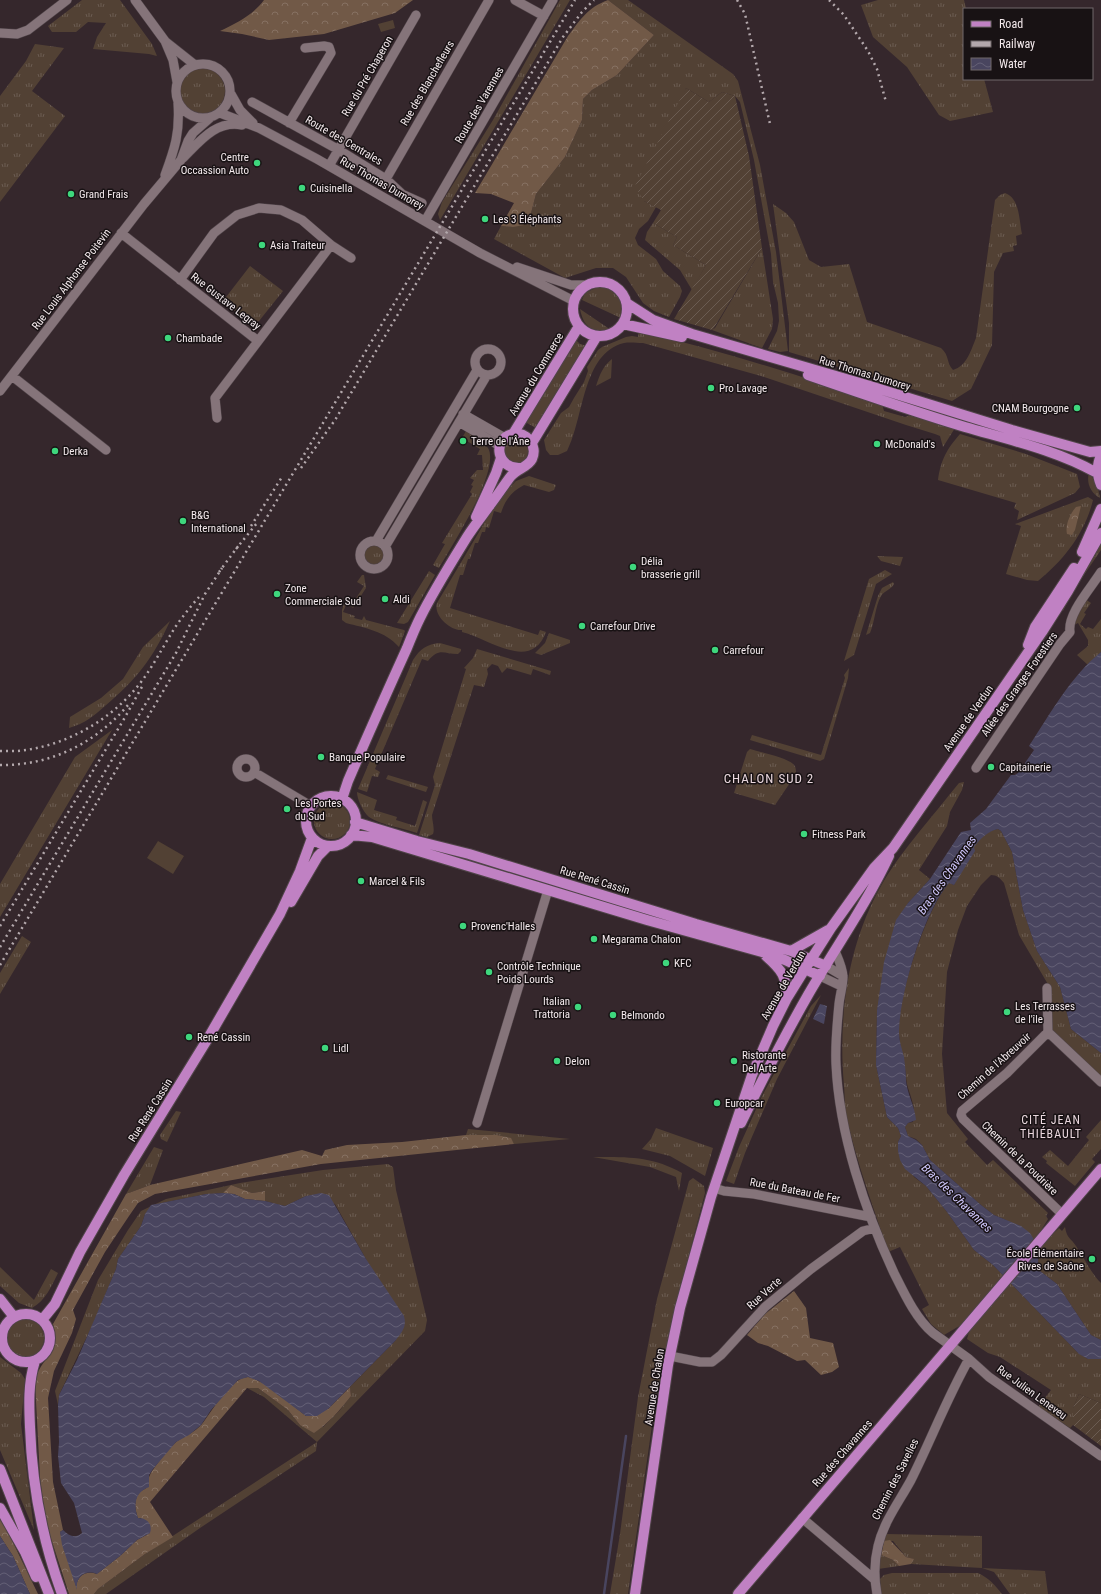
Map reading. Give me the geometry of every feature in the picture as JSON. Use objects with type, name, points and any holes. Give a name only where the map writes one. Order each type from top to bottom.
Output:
[{"type":"main road","points":[[604,281],[619,289],[625,296],[628,304],[624,324],[612,334],[597,336],[584,331],[574,318],[574,301],[579,292],[587,285],[604,281]]},
{"type":"main road","name":"Rue Thomas Dumorey","points":[[628,304],[653,320],[692,334],[870,386],[1012,430],[1090,452],[1101,451]]},
{"type":"main road","name":"Rue Thomas Dumorey","points":[[624,324],[696,341],[797,371],[866,395],[1038,448],[1068,459],[1097,473]]},
{"type":"main road","name":"Avenue du Commerce","points":[[506,440],[579,326]]},
{"type":"main road","points":[[532,443],[597,336]]},
{"type":"main road","points":[[342,799],[348,781],[413,632],[429,602],[468,536],[512,475],[520,468],[526,466],[532,458],[534,449],[532,443],[524,435],[506,440],[496,473],[468,536]]},
{"type":"main road","points":[[1101,456],[1097,473],[1101,485]]},
{"type":"main road","points":[[501,458],[509,467],[520,468]]},
{"type":"main road","name":"Avenue de Verdun","points":[[1021,662],[1035,627],[1073,569],[1086,545],[1101,509]]},
{"type":"main road","name":"Avenue de Verdun","points":[[727,1152],[771,1062],[820,976],[877,883],[894,848],[1042,632],[1065,596],[1101,533]]},
{"type":"main road","points":[[327,797],[342,799],[352,809],[355,822],[351,836],[341,844],[328,846],[319,844],[308,832],[306,824],[306,817],[311,806],[320,799],[327,797]]},
{"type":"main road","name":"Rue René Cassin","points":[[355,822],[417,841],[469,854],[696,924],[791,951],[826,966]]},
{"type":"main road","name":"Rue René Cassin","points":[[351,836],[372,837],[647,920],[762,952],[820,976]]},
{"type":"main road","name":"Rue René Cassin","points":[[42,1320],[55,1304],[80,1252],[124,1175],[207,1040],[280,914],[300,871],[312,838]]},
{"type":"main road","name":"Rue René Cassin","points":[[280,914],[294,899],[318,856],[328,846]]},
{"type":"main road","name":"Avenue de Verdun","points":[[714,1188],[752,1075],[772,1026],[787,998],[831,928],[874,868],[894,848]]},
{"type":"main road","points":[[548,890],[585,890]]},
{"type":"main road","points":[[647,920],[696,924]]},
{"type":"main road","points":[[791,951],[831,928]]},
{"type":"main road","points":[[762,952],[776,965],[784,976],[787,998]]},
{"type":"main road","name":"Rue des Chavannes","points":[[738,1594],[1101,1169]]},
{"type":"main road","name":"Avenue de Chalon","points":[[635,1594],[670,1356],[680,1308],[714,1188]]},
{"type":"main road","points":[[0,1299],[14,1317]]},
{"type":"main road","points":[[21,1314],[36,1316],[42,1320],[49,1332],[49,1346],[41,1358],[27,1363],[12,1359],[3,1348],[1,1340],[2,1331],[7,1323],[14,1317],[21,1314]]},
{"type":"main road","points":[[35,1361],[31,1373],[29,1406],[34,1489],[44,1540],[62,1594]]},
{"type":"main road","points":[[0,1469],[50,1594]]},
{"type":"main road","points":[[0,1508],[25,1552],[44,1594]]},
{"type":"main road","points":[[24,1527],[55,1594]]},
{"type":"street","points":[[134,0],[165,41],[194,65]]},
{"type":"street","name":"Rue des Blanchefleurs","points":[[386,179],[489,0]]},
{"type":"street","points":[[515,0],[544,16]]},
{"type":"street","name":"Route des Varennes","points":[[425,221],[553,0]]},
{"type":"street","points":[[0,33],[17,34],[28,30],[64,1]]},
{"type":"street","name":"Rue du Pré Chaperon","points":[[329,166],[416,15]]},
{"type":"street","points":[[165,41],[173,60],[177,82],[176,93],[178,103],[184,111],[191,116],[200,119],[210,118],[220,113],[228,105],[231,94],[227,76],[221,69],[213,65],[204,63],[194,65],[184,72],[177,82]]},
{"type":"street","points":[[289,123],[331,53],[329,47],[324,46],[305,48]]},
{"type":"street","name":"Rue Thomas Dumorey","points":[[231,94],[240,110],[259,128]]},
{"type":"street","name":"Route des Centrales","points":[[252,102],[339,150],[386,179],[402,194],[422,203]]},
{"type":"street","name":"Rue Louis Alphonse Poitevin","points":[[162,181],[175,147],[179,124],[178,103]]},
{"type":"street","name":"Rue Thomas Dumorey","points":[[220,113],[259,128],[329,166],[493,260],[574,301]]},
{"type":"street","name":"Rue Louis Alphonse Poitevin","points":[[0,391],[162,181],[181,160],[188,141],[196,130],[210,118]]},
{"type":"street","points":[[181,160],[209,132],[221,127],[233,123],[259,128]]},
{"type":"street","name":"Rue Gustave Legray","points":[[180,280],[214,233],[237,215],[259,208],[281,210],[302,220],[331,245],[351,258]]},
{"type":"street","name":"Rue Gustave Legray","points":[[121,234],[258,341]]},
{"type":"street","points":[[217,418],[215,398],[331,245]]},
{"type":"street","name":"Rue Thomas Dumorey","points":[[493,260],[571,285],[587,285]]},
{"type":"street","points":[[486,349],[494,351],[500,357],[500,366],[496,373],[487,375],[478,370],[475,363],[478,353],[486,349]]},
{"type":"street","points":[[376,541],[385,546],[388,555],[385,563],[378,568],[369,569],[360,559],[360,550],[365,544],[376,541],[478,370]]},
{"type":"street","points":[[385,546],[487,375]]},
{"type":"street","points":[[12,376],[106,450]]},
{"type":"street","points":[[461,418],[506,440]]},
{"type":"street","name":"Allée des Granges Forestiers","points":[[976,768],[1060,644],[1070,632],[1069,625],[1074,614],[1101,572]]},
{"type":"street","points":[[254,772],[311,806]]},
{"type":"street","points":[[477,1123],[548,890]]},
{"type":"street","points":[[835,951],[843,976]]},
{"type":"street","points":[[826,966],[843,976]]},
{"type":"street","points":[[820,976],[841,986]]},
{"type":"street","name":"Rue Julien Leneveu","points":[[843,976],[836,1030],[838,1094],[842,1118],[862,1192],[875,1228],[906,1297],[928,1329],[969,1359],[989,1377],[1101,1456]]},
{"type":"street","points":[[1047,988],[1048,1032],[1101,1082]]},
{"type":"street","name":"Chemin de l'Abreuvoir","points":[[962,1119],[962,1111],[1007,1073],[1048,1032]]},
{"type":"street","name":"Chemin de la Poudrière","points":[[962,1119],[1062,1214]]},
{"type":"street","name":"Rue du Bateau de Fer","points":[[714,1188],[724,1191],[754,1194],[870,1214]]},
{"type":"street","name":"Rue Verte","points":[[670,1356],[700,1362],[712,1362],[721,1355],[765,1307],[811,1269],[863,1231],[875,1228]]},
{"type":"street","name":"Chemin des Savelles","points":[[876,1594],[874,1579],[878,1546],[885,1525],[911,1479],[938,1420],[969,1359]]},
{"type":"street","points":[[802,1518],[874,1579]]},
{"type":"green space","points":[[82,0],[120,0],[152,44],[157,56],[93,49],[97,37],[106,23],[88,22],[76,32],[52,32],[48,26]]},
{"type":"green space","points":[[264,0],[413,0],[395,13],[324,34],[269,40],[220,31],[250,14]]},
{"type":"green space","points":[[560,0],[570,0],[440,220],[438,214],[442,202],[493,120]]},
{"type":"green space","points":[[608,0],[628,0],[733,74],[738,81],[760,165],[776,252],[788,351],[780,352],[768,349],[777,331],[779,321],[778,303],[773,282],[771,254],[754,160],[740,102],[735,96],[722,92],[709,102],[686,88],[644,201],[656,207],[648,221],[639,229],[635,238],[638,245],[656,259],[663,271],[680,286],[682,291],[669,317],[654,311],[643,303],[626,277],[613,268],[596,268],[565,278],[494,239],[501,226],[513,227],[530,217],[536,194],[565,157],[582,120],[583,99],[592,90],[617,75],[654,35]]},
{"type":"green space","points":[[608,0],[654,35],[617,75],[592,90],[583,99],[582,120],[565,157],[536,194],[530,217],[524,225],[513,227],[501,226],[514,203],[491,194],[475,193],[568,36],[590,10]]},
{"type":"green space","points":[[878,0],[964,0],[966,8],[963,8],[963,80],[984,80],[993,112],[950,121],[939,115],[907,67],[873,37],[861,5]]},
{"type":"green space","points":[[393,20],[395,28],[381,32],[378,24]]},
{"type":"green space","points":[[35,44],[64,48],[32,91],[65,116],[0,202],[0,96],[26,61]]},
{"type":"green space","points":[[202,68],[215,72],[221,78],[225,91],[221,104],[215,110],[202,114],[189,110],[183,104],[179,91],[183,78],[189,72]]},
{"type":"green space","points":[[686,88],[709,102],[722,92],[735,96],[749,156],[762,248],[712,330],[674,319],[706,265],[673,245],[677,237],[653,223],[661,210],[644,201],[635,186]]},
{"type":"green space","points":[[1005,193],[1014,200],[1018,210],[1022,234],[1016,236],[1017,245],[1013,246],[1014,251],[1003,253],[994,272],[992,345],[971,389],[952,401],[789,352],[789,323],[773,204],[786,213],[794,222],[809,260],[821,267],[849,264],[867,322],[941,348],[946,354],[949,365],[953,370],[962,365],[965,361],[976,338],[995,200],[1000,195]]},
{"type":"green space","points":[[653,223],[677,237],[673,245],[706,265],[692,290],[680,270],[645,240],[647,232]]},
{"type":"green space","points":[[762,248],[773,319],[772,329],[762,348],[712,330],[715,328]]},
{"type":"green space","points":[[250,266],[283,291],[259,321],[249,323],[223,301]]},
{"type":"green space","points":[[598,287],[612,289],[621,295],[624,305],[623,319],[582,300],[585,293]]},
{"type":"green space","points":[[580,309],[611,330],[594,329],[587,325]]},
{"type":"green space","points":[[639,331],[762,364],[882,404],[884,411],[905,417],[914,414],[955,428],[943,447],[940,436],[935,434],[761,376],[643,343],[624,343],[610,349],[600,360],[592,373],[586,389],[573,438],[567,451],[558,455],[550,455],[546,450],[544,440],[561,413],[569,407],[584,382],[588,371],[587,367],[598,350],[626,337],[638,337]]},
{"type":"green space","points":[[575,339],[580,344],[587,346],[538,429],[525,422]]},
{"type":"green space","points":[[612,359],[611,378],[596,386],[606,364]]},
{"type":"green space","points":[[466,431],[481,441],[488,448],[490,459],[488,473],[473,508],[439,568],[433,565],[445,544],[442,543],[472,494],[470,492],[473,486],[471,485],[474,480],[470,478],[477,470],[483,470],[482,455],[477,455],[480,449],[462,438]]},
{"type":"green space","points":[[960,434],[1026,454],[1077,474],[1080,487],[1075,493],[1017,520],[1019,511],[1014,508],[1016,503],[938,480],[945,455]]},
{"type":"green space","points":[[516,439],[525,442],[528,451],[525,460],[516,463],[507,460],[504,451],[507,442]]},
{"type":"green space","points":[[1089,473],[1097,484],[1100,498],[1090,487],[1088,480]]},
{"type":"green space","points":[[529,476],[556,485],[554,490],[549,492],[524,485],[515,490],[509,497],[504,504],[501,513],[494,511],[489,528],[486,527],[485,532],[482,532],[478,543],[475,543],[463,575],[460,575],[450,608],[538,635],[540,630],[546,632],[539,644],[530,650],[520,652],[508,650],[462,632],[462,630],[452,628],[440,617],[436,608],[437,603],[503,494],[516,481]]},
{"type":"green space","points":[[1088,497],[1093,500],[1085,524],[1065,555],[1048,573],[1038,581],[1027,580],[1006,574],[1021,526],[1015,524]]},
{"type":"green space","points":[[1081,506],[1075,530],[1072,535],[1067,534],[1067,523],[1070,516],[1076,507]]},
{"type":"green space","points":[[1101,542],[1101,550],[1073,591],[1063,611],[1062,607]]},
{"type":"green space","points":[[374,545],[381,548],[384,555],[381,562],[374,565],[367,562],[364,555],[367,548]]},
{"type":"green space","points":[[877,556],[903,557],[900,566],[881,561]]},
{"type":"green space","points":[[885,570],[892,574],[876,584],[854,655],[844,661],[869,579]]},
{"type":"green space","points":[[429,571],[435,575],[408,622],[404,624],[397,623]]},
{"type":"green space","points":[[362,575],[364,575],[366,588],[353,608],[351,606],[364,586],[357,582]]},
{"type":"green space","points":[[893,582],[893,586],[881,596],[877,605],[870,633],[866,635],[878,596],[882,588]]},
{"type":"green space","points":[[1085,599],[1091,603],[1084,613],[1086,614],[1080,624],[1086,629],[1088,627],[1093,629],[1101,619],[1101,652],[1088,665],[1077,655],[1088,646],[1088,640],[1078,623],[1072,626]]},
{"type":"green space","points":[[344,604],[346,605],[343,612],[355,616],[354,618],[362,620],[364,616],[366,620],[404,630],[405,631],[399,647],[381,634],[346,623],[342,620],[342,610]]},
{"type":"green space","points":[[170,621],[150,657],[126,687],[84,722],[69,728],[70,717],[101,698],[123,679],[143,647]]},
{"type":"green space","points":[[549,633],[570,640],[570,643],[541,655],[535,653],[545,643]]},
{"type":"green space","points":[[440,643],[461,649],[461,651],[458,654],[442,652],[435,654],[428,661],[422,659],[375,769],[380,772],[378,777],[372,776],[367,792],[358,789],[413,660],[424,648]]},
{"type":"green space","points":[[477,649],[551,671],[550,675],[533,669],[531,675],[507,668],[502,673],[498,666],[492,664],[487,669],[488,674],[484,687],[474,685],[432,815],[434,832],[427,837],[419,835],[435,785],[433,777],[466,669],[464,668],[473,658]]},
{"type":"green space","points":[[849,668],[848,678],[824,759],[820,761],[750,740],[752,735],[821,755],[845,678],[844,675]]},
{"type":"green space","points":[[112,730],[0,917],[0,884],[75,757]]},
{"type":"green space","points":[[750,749],[791,762],[796,769],[796,774],[775,805],[734,793],[747,752]]},
{"type":"green space","points":[[388,775],[428,787],[426,792],[386,779]]},
{"type":"green space","points":[[964,782],[962,790],[950,812],[947,826],[919,870],[930,879],[908,903],[877,1010],[876,1065],[887,1117],[898,1128],[901,1136],[898,1142],[914,1177],[926,1186],[974,1250],[993,1265],[1079,1354],[1088,1359],[1101,1359],[1101,1403],[1079,1394],[1073,1408],[1073,1425],[1070,1428],[1038,1407],[1051,1390],[1000,1357],[988,1353],[967,1339],[969,1332],[961,1325],[944,1335],[931,1324],[922,1309],[929,1305],[900,1247],[888,1252],[861,1169],[846,1115],[842,1060],[842,1034],[848,983],[860,933],[869,909],[896,862],[959,783]]},
{"type":"green space","points":[[357,792],[377,800],[374,810],[397,817],[396,820],[415,826],[423,800],[427,802],[417,833],[374,820],[369,817],[361,805]]},
{"type":"green space","points":[[332,803],[342,806],[347,811],[350,821],[347,831],[342,836],[332,839],[322,836],[317,831],[314,821],[317,811],[322,806]]},
{"type":"green space","points":[[998,829],[1001,831],[1012,852],[1023,910],[1037,951],[1060,987],[1071,1029],[1101,1053],[1101,1076],[1052,1032],[1049,986],[1019,935],[1004,883],[998,877],[991,875],[981,885],[967,906],[958,930],[947,972],[942,1054],[947,1113],[968,1139],[965,1142],[987,1165],[993,1160],[1048,1213],[1046,1216],[1048,1219],[1035,1240],[1006,1220],[994,1215],[981,1205],[930,1160],[922,1145],[916,1139],[908,1136],[905,1127],[908,1123],[913,1122],[914,1112],[913,1103],[907,1084],[900,1043],[899,1020],[907,979],[914,956],[931,913],[940,896],[949,883],[954,885],[976,843],[982,837]]},
{"type":"green space","points":[[158,841],[184,856],[173,874],[147,858]]},
{"type":"green space","points":[[22,936],[31,942],[0,994],[0,973]]},
{"type":"green space","points":[[821,995],[777,1079],[745,1153],[734,1184],[726,1181],[739,1147],[762,1096],[811,1006]]},
{"type":"green space","points":[[176,1111],[181,1112],[167,1142],[161,1139],[160,1135]]},
{"type":"green space","points":[[1101,1120],[1101,1149],[1092,1159],[1095,1162],[1075,1186],[1046,1163],[1047,1161],[1042,1157],[1050,1150],[1068,1166],[1089,1140],[1086,1137]]},
{"type":"green space","points":[[656,1128],[713,1148],[705,1176],[670,1156],[642,1149],[651,1139]]},
{"type":"green space","points":[[468,1129],[570,1139],[514,1144],[510,1138],[497,1135],[466,1135]]},
{"type":"green space","points":[[466,1135],[497,1135],[511,1138],[514,1144],[321,1164],[155,1194],[138,1203],[105,1252],[73,1310],[76,1319],[72,1333],[54,1371],[48,1398],[53,1482],[63,1530],[60,1532],[76,1586],[83,1574],[97,1574],[137,1540],[150,1533],[141,1518],[138,1518],[135,1505],[136,1498],[140,1492],[147,1487],[152,1472],[168,1451],[176,1442],[199,1427],[222,1396],[235,1383],[248,1377],[253,1378],[277,1393],[306,1416],[328,1409],[350,1387],[351,1396],[325,1425],[314,1433],[300,1425],[288,1410],[258,1388],[247,1388],[150,1502],[173,1537],[145,1554],[98,1589],[94,1594],[69,1594],[46,1523],[40,1478],[35,1382],[41,1366],[53,1350],[55,1335],[53,1324],[126,1194],[150,1185],[302,1150],[322,1156],[325,1150],[347,1145],[402,1142]]},
{"type":"green space","points":[[154,1147],[163,1150],[150,1185],[126,1194]]},
{"type":"green space","points":[[593,1157],[617,1157],[650,1160],[671,1167],[682,1173],[679,1191],[676,1177],[650,1167]]},
{"type":"green space","points":[[388,1164],[393,1167],[396,1190],[427,1320],[425,1331],[317,1442],[264,1397],[247,1388],[258,1388],[288,1410],[300,1425],[323,1427],[340,1410],[351,1396],[350,1387],[396,1340],[366,1259],[335,1204],[306,1196],[285,1206],[265,1201],[265,1191],[252,1193],[231,1185],[223,1193],[206,1194],[162,1203],[145,1214],[141,1226],[118,1259],[116,1269],[92,1326],[59,1395],[58,1405],[55,1391],[98,1280],[141,1211],[166,1199],[240,1183],[323,1170]]},
{"type":"green space","points":[[693,1178],[704,1186],[705,1193],[671,1324],[656,1397],[628,1594],[610,1594],[620,1534],[638,1397],[657,1299],[689,1181]]},
{"type":"green space","points":[[231,1185],[252,1193],[265,1191],[265,1201],[245,1199],[234,1194],[223,1193]]},
{"type":"green space","points":[[1065,1227],[1068,1236],[1101,1283],[1101,1340],[1091,1335],[1057,1284],[1040,1271],[1038,1262],[1039,1248],[1059,1228],[1062,1231]]},
{"type":"green space","points":[[0,1267],[34,1300],[51,1269],[58,1273],[45,1297],[32,1308],[19,1303],[0,1286]]},
{"type":"green space","points":[[794,1291],[806,1308],[810,1338],[833,1343],[839,1367],[832,1372],[821,1375],[805,1360],[797,1361],[768,1346],[758,1343],[747,1335],[765,1314]]},
{"type":"green space","points":[[25,1319],[35,1322],[41,1328],[44,1338],[41,1348],[35,1354],[25,1357],[15,1354],[9,1348],[6,1338],[9,1328],[15,1322]]},
{"type":"green space","points":[[0,1357],[21,1373],[25,1379],[21,1424],[34,1530],[0,1450]]},
{"type":"green space","points":[[1079,1394],[1101,1403],[1101,1446],[1073,1425],[1073,1408]]},
{"type":"green space","points":[[317,1442],[316,1451],[200,1528],[106,1594],[94,1594],[98,1589],[145,1554]]},
{"type":"green space","points":[[0,1516],[38,1594],[30,1594],[13,1556],[0,1536]]},
{"type":"green space","points":[[886,1534],[982,1536],[982,1568],[911,1564],[913,1559],[906,1557],[893,1541],[884,1541]]},
{"type":"green space","points":[[890,1540],[906,1557],[914,1559],[911,1564],[899,1566],[893,1560],[881,1555],[884,1541]]},
{"type":"green space","points":[[881,1555],[893,1560],[899,1566],[878,1569]]},
{"type":"green space","points":[[982,1568],[1045,1571],[1048,1594],[1010,1594],[994,1572]]},
{"type":"green space","points":[[892,1573],[978,1573],[992,1582],[1002,1594],[881,1594],[880,1579],[884,1575]]},
{"type":"water","name":"Bras des Chavannes","points":[[1101,652],[1101,1053],[1071,1029],[1060,987],[1037,951],[1023,910],[1012,852],[1001,831],[998,829],[988,833],[976,844],[974,847],[975,851],[954,885],[949,883],[931,913],[922,933],[908,976],[903,997],[899,1033],[904,1057],[907,1086],[916,1120],[908,1123],[905,1127],[908,1136],[922,1145],[930,1160],[981,1205],[994,1215],[1021,1226],[1030,1233],[1039,1248],[1038,1262],[1040,1271],[1057,1284],[1091,1335],[1101,1340],[1101,1359],[1088,1359],[1079,1354],[993,1265],[974,1250],[926,1186],[905,1169],[900,1160],[898,1151],[898,1142],[901,1136],[898,1128],[887,1117],[876,1065],[877,1010],[884,962],[896,920],[908,903],[930,879],[961,832],[971,830],[970,823],[986,809],[1011,775],[1018,773],[1034,750],[1029,746],[1062,696],[1080,672]]},
{"type":"water","points":[[820,1004],[827,1006],[824,1024],[813,1019]]},
{"type":"water","points":[[321,1193],[329,1195],[366,1259],[404,1316],[405,1323],[403,1329],[396,1340],[328,1409],[317,1416],[306,1416],[259,1381],[248,1377],[238,1380],[211,1410],[201,1425],[189,1435],[176,1442],[149,1475],[149,1487],[141,1492],[136,1500],[136,1513],[138,1518],[147,1520],[150,1524],[150,1533],[137,1540],[97,1574],[85,1573],[82,1575],[78,1581],[77,1590],[62,1545],[60,1532],[63,1530],[74,1536],[82,1533],[74,1503],[61,1483],[58,1456],[59,1395],[77,1360],[116,1269],[118,1259],[141,1226],[145,1214],[151,1205],[206,1194],[234,1194],[245,1199],[265,1201],[285,1206],[306,1196]]},
{"type":"water","points":[[0,1536],[13,1556],[30,1594],[0,1594]]},
{"type":"waterway","points":[[604,1594],[626,1436]]},
{"type":"railway","points":[[0,965],[575,0]]},
{"type":"railway","points":[[301,468],[335,420],[563,37],[582,12],[594,0]]},
{"type":"railway","points":[[737,0],[745,14],[770,124]]},
{"type":"railway","points":[[829,0],[844,15],[868,51],[877,69],[886,102]]},
{"type":"railway","points":[[251,526],[282,477]]},
{"type":"railway","points":[[236,549],[257,523]]},
{"type":"railway","points":[[219,572],[239,545]]},
{"type":"railway","points":[[0,947],[176,653],[205,594],[222,568]]},
{"type":"railway","points":[[0,751],[18,751],[55,743],[89,728],[105,717],[119,706],[144,678],[176,626],[199,597]]},
{"type":"railway","points":[[0,926],[143,685]]},
{"type":"railway","points":[[0,765],[37,761],[71,750],[102,731],[128,705]]},
{"type":"place","name":"Centre Occassion Auto","points":[[257,163]]},
{"type":"place","name":"Cuisinella","points":[[302,188]]},
{"type":"place","name":"Grand Frais","points":[[71,194]]},
{"type":"place","name":"Les 3 Éléphants","points":[[485,219]]},
{"type":"place","name":"Asia Traiteur","points":[[262,245]]},
{"type":"place","name":"Chambade","points":[[168,338]]},
{"type":"place","name":"Pro Lavage","points":[[711,388]]},
{"type":"place","name":"CNAM Bourgogne","points":[[1077,408]]},
{"type":"place","name":"Terre de l'Âne","points":[[463,441]]},
{"type":"place","name":"McDonald's","points":[[877,444]]},
{"type":"place","name":"Derka","points":[[55,451]]},
{"type":"place","name":"B&G International","points":[[183,521]]},
{"type":"place","name":"Délia brasserie grill","points":[[633,567]]},
{"type":"place","name":"Zone Commerciale Sud","points":[[277,594]]},
{"type":"place","name":"Aldi","points":[[385,599]]},
{"type":"place","name":"Carrefour Drive","points":[[582,626]]},
{"type":"place","name":"Carrefour","points":[[715,650]]},
{"type":"place","name":"Banque Populaire","points":[[321,757]]},
{"type":"place","name":"Capitainerie","points":[[991,767]]},
{"type":"place","name":"Les Portes du Sud","points":[[287,809]]},
{"type":"place","name":"Fitness Park","points":[[804,834]]},
{"type":"place","name":"Marcel & Fils","points":[[361,881]]},
{"type":"place","name":"Provenc'Halles","points":[[463,926]]},
{"type":"place","name":"Megarama Chalon","points":[[594,939]]},
{"type":"place","name":"KFC","points":[[666,963]]},
{"type":"place","name":"Contrôle Technique Poids Lourds","points":[[489,972]]},
{"type":"place","name":"Italian Trattoria","points":[[578,1007]]},
{"type":"place","name":"Les Terrasses de l'île","points":[[1007,1012]]},
{"type":"place","name":"Belmondo","points":[[613,1015]]},
{"type":"place","name":"René Cassin","points":[[189,1037]]},
{"type":"place","name":"Lidl","points":[[325,1048]]},
{"type":"place","name":"Delon","points":[[557,1061]]},
{"type":"place","name":"Ristorante Del Arte","points":[[734,1061]]},
{"type":"place","name":"Europcar","points":[[717,1103]]},
{"type":"place","name":"École Élémentaire Rives de Saône","points":[[1092,1259]]},
{"type":"district","name":"CHALON SUD 2","points":[[769,778]]},
{"type":"district","name":"CITÉ JEAN THIÉBAULT","points":[[1051,1127]]}]
